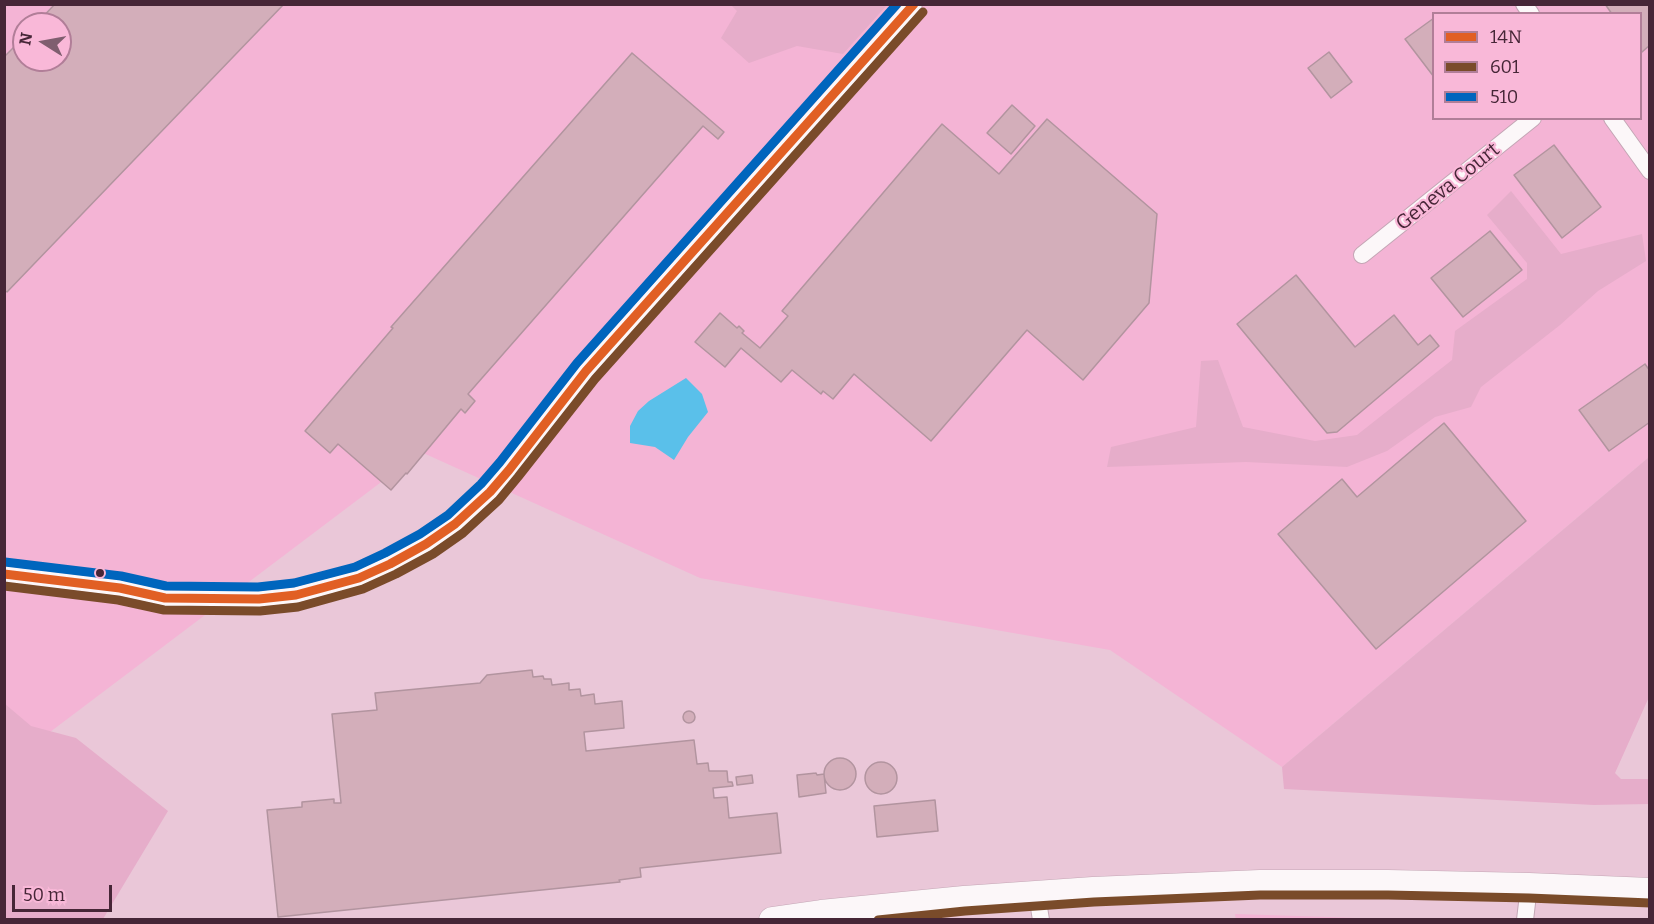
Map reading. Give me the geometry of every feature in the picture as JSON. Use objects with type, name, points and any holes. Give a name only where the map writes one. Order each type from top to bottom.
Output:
[{"type":"main road","points":[[772,920],[964,899],[1039,907],[1093,890],[1260,883],[1388,883],[1650,891]]},
{"type":"street","points":[[4,574],[120,588],[165,598],[259,599],[296,595],[351,581],[390,564],[426,544],[455,524],[490,492],[616,336],[914,4]]},
{"type":"street","name":"Geneva Court","points":[[1362,255],[1531,120]]},
{"type":"street","points":[[1613,120],[1650,171]]},
{"type":"street","points":[[1526,920],[1529,886]]},
{"type":"shaded area","points":[[5,5],[1649,5],[1649,457],[1282,767],[1110,650],[700,578],[421,452],[5,766]]},
{"type":"shaded area","points":[[731,5],[887,5],[843,54],[797,46],[749,63],[721,38],[737,11]]},
{"type":"shaded area","points":[[1511,191],[1561,254],[1642,234],[1646,261],[1598,291],[1560,325],[1481,387],[1471,407],[1435,417],[1387,451],[1347,467],[1246,462],[1107,467],[1111,447],[1196,427],[1201,361],[1218,360],[1243,427],[1315,441],[1357,435],[1452,360],[1455,331],[1527,279],[1527,263],[1487,215]]},
{"type":"shaded area","points":[[1649,457],[1649,697],[1615,773],[1621,779],[1649,779],[1649,804],[1594,805],[1284,789],[1282,767]]},
{"type":"shaded area","points":[[5,704],[31,726],[76,738],[168,811],[103,919],[5,919]]},
{"type":"shaded area","points":[[1235,914],[1329,917],[1382,919],[1236,920]]},
{"type":"water","points":[[686,378],[702,394],[708,412],[688,437],[674,460],[655,447],[630,443],[630,426],[638,411],[649,401]]},
{"type":"building","points":[[55,4],[284,4],[7,292],[4,290],[4,57],[12,49],[12,72],[72,72],[72,12],[47,12]]},
{"type":"building","points":[[1605,4],[1650,4],[1650,45],[1642,52],[1642,12],[1611,12]]},
{"type":"building","points":[[1432,19],[1432,74],[1405,39]]},
{"type":"building","points":[[1329,52],[1352,82],[1331,98],[1308,68]]},
{"type":"building","points":[[632,53],[724,132],[718,139],[703,126],[468,394],[475,401],[465,413],[461,409],[391,490],[338,444],[330,453],[305,431],[393,328],[391,327]]},
{"type":"building","points":[[1012,105],[1035,126],[1011,154],[987,133]]},
{"type":"building","points":[[1047,119],[1157,214],[1149,303],[1083,380],[1027,330],[931,441],[854,374],[833,399],[823,391],[821,394],[792,370],[781,382],[741,348],[725,367],[695,342],[720,313],[737,328],[739,326],[744,331],[742,333],[760,348],[788,316],[782,311],[942,124],[999,174]]},
{"type":"building","points":[[1554,145],[1601,207],[1562,238],[1514,175]]},
{"type":"building","points":[[1490,231],[1522,270],[1463,317],[1431,278]]},
{"type":"building","points":[[1296,275],[1355,347],[1394,315],[1418,345],[1430,335],[1439,346],[1337,432],[1327,433],[1237,324]]},
{"type":"building","points":[[1645,364],[1650,371],[1650,422],[1609,451],[1579,410]]},
{"type":"building","points":[[1444,423],[1526,521],[1376,649],[1278,534],[1342,479],[1357,497]]},
{"type":"building","points":[[532,670],[533,677],[543,676],[544,679],[551,679],[552,685],[569,683],[569,690],[580,689],[581,696],[594,694],[595,704],[622,701],[624,728],[584,732],[586,751],[694,740],[697,764],[708,763],[709,771],[727,771],[728,782],[732,782],[733,786],[713,788],[714,798],[727,797],[729,818],[777,813],[781,853],[640,868],[641,877],[619,880],[620,882],[278,917],[267,810],[302,807],[302,802],[334,799],[334,803],[341,803],[332,714],[377,710],[375,693],[480,683],[487,675]]},
{"type":"building","points":[[689,711],[695,717],[689,723],[683,717]]},
{"type":"building","points":[[840,758],[851,763],[856,774],[851,785],[840,790],[829,785],[824,774],[829,763]]},
{"type":"building","points":[[881,762],[892,767],[897,778],[892,789],[881,794],[870,789],[865,778],[870,767]]},
{"type":"building","points":[[816,773],[817,775],[824,774],[826,793],[799,797],[797,775]]},
{"type":"building","points":[[752,775],[753,783],[737,785],[736,777]]},
{"type":"building","points":[[935,800],[938,831],[877,837],[874,806]]},
{"type":"transit line","name":"510","points":[[5,562],[121,576],[166,586],[258,587],[294,583],[355,567],[420,534],[448,515],[481,484],[577,363],[897,4]]},
{"type":"transit line","name":"14N","points":[[4,574],[120,588],[165,598],[259,599],[296,595],[359,578],[426,544],[455,524],[490,492],[586,371],[914,4]]},
{"type":"transit line","name":"601","points":[[4,586],[118,600],[164,610],[260,611],[298,607],[363,589],[433,554],[463,533],[499,500],[595,379],[923,12]]},
{"type":"transit line","name":"601","points":[[878,920],[1094,902],[1260,895],[1388,895],[1650,903]]}]
